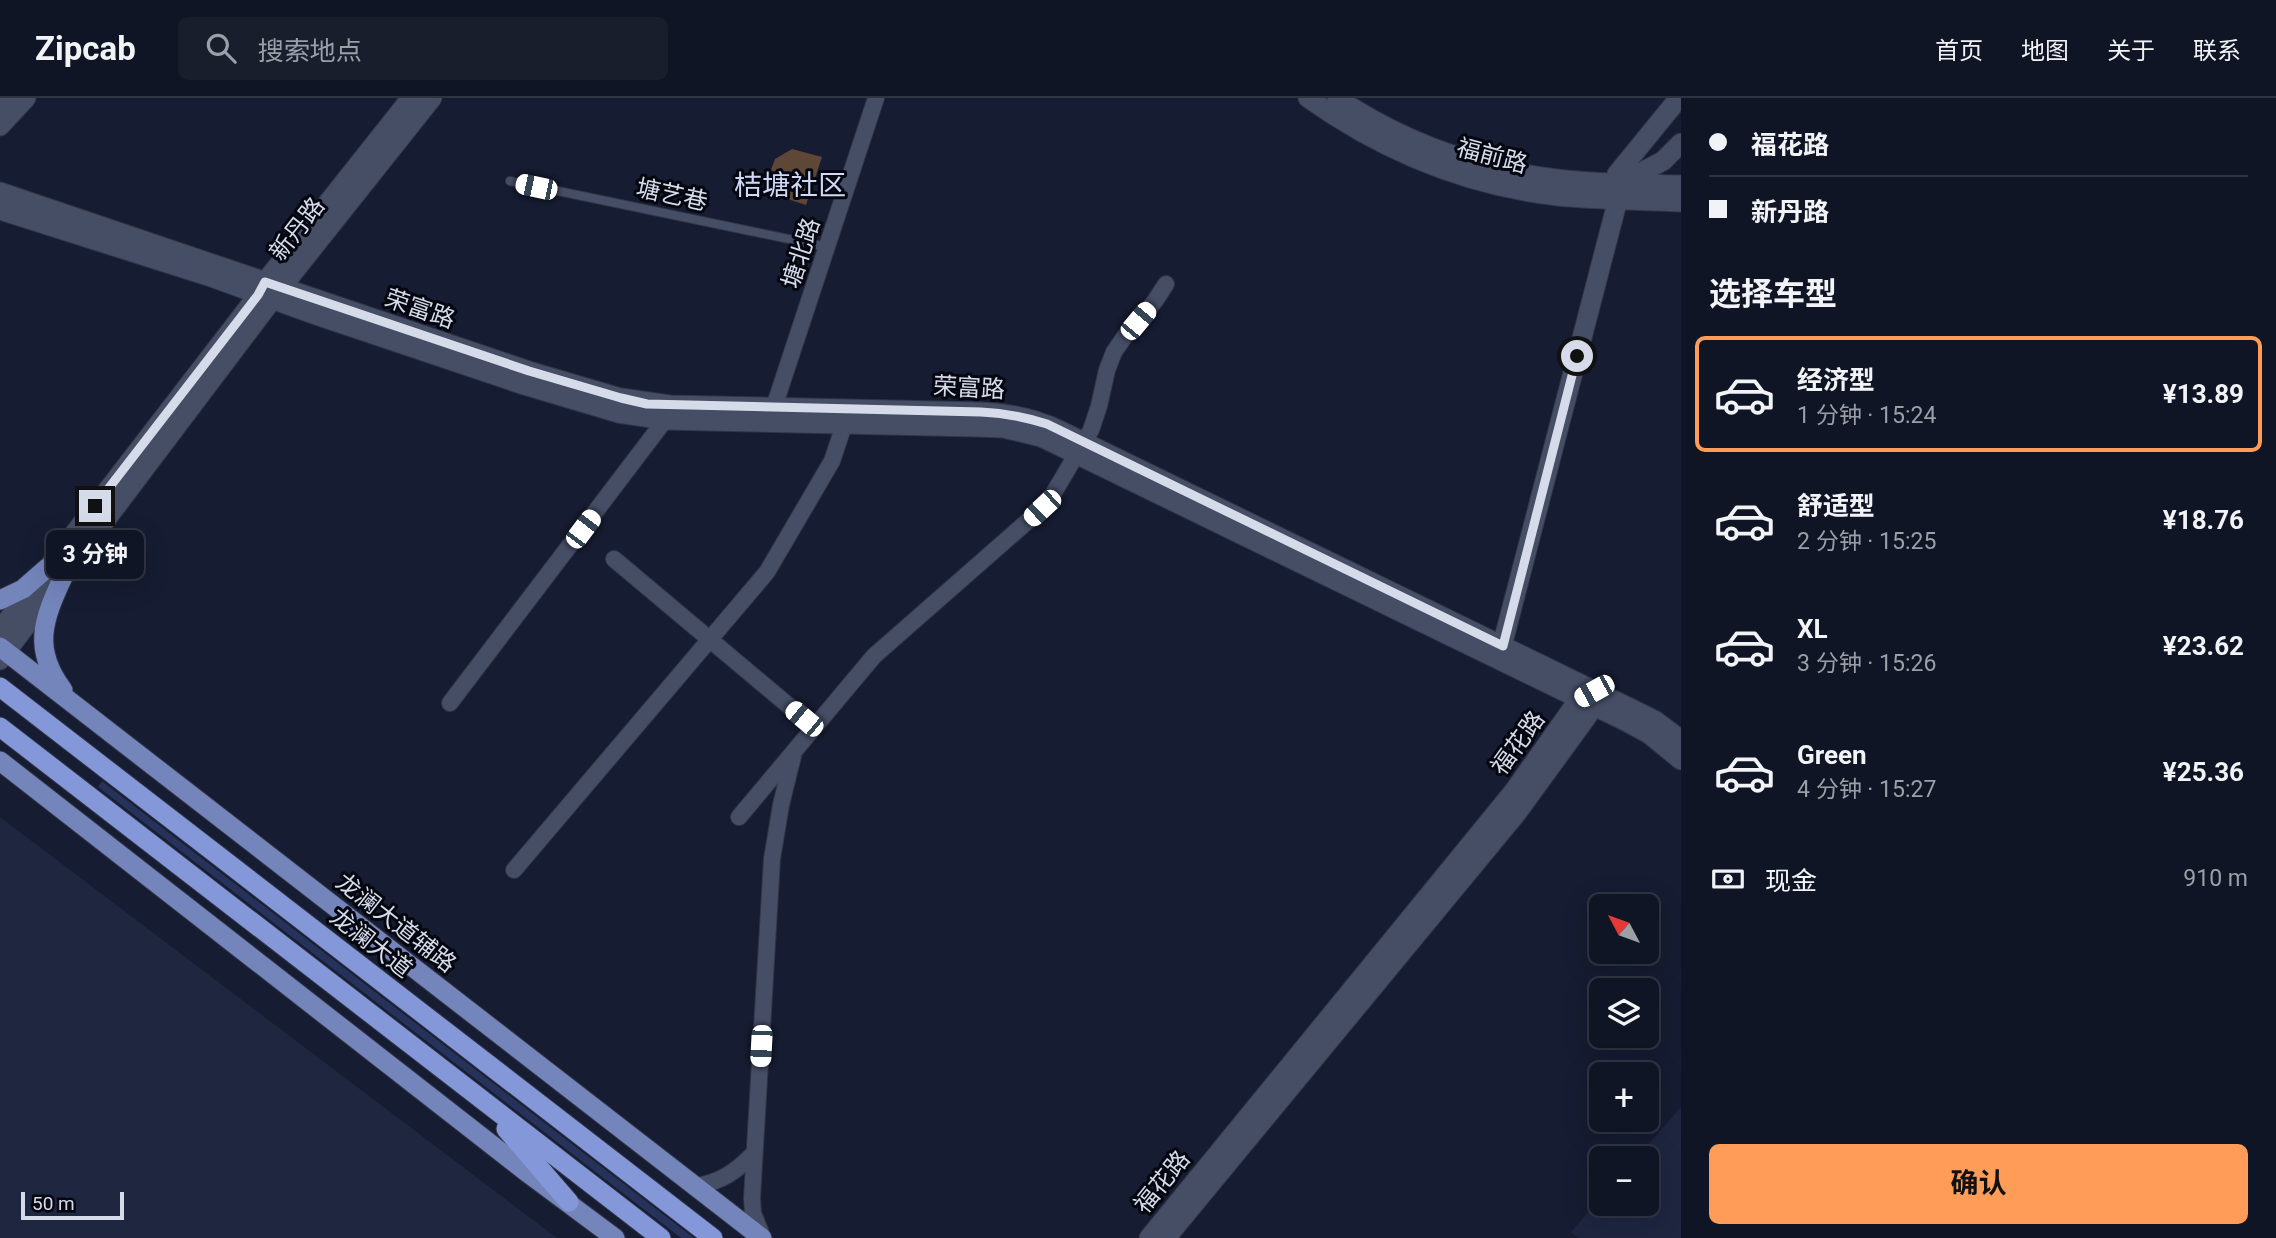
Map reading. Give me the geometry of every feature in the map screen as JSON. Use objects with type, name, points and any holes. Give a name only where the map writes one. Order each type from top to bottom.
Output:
[{"type":"highway","name":"龙澜大道","points":[[0,687],[713,1238]]},
{"type":"highway","points":[[0,727],[661,1238]]},
{"type":"highway","points":[[477,1097],[569,1202]]},
{"type":"main road","points":[[0,600],[55,573]]},
{"type":"main road","points":[[55,573],[42,642],[51,671],[77,707]]},
{"type":"main road","name":"龙澜大道辅路","points":[[2,653],[77,707],[763,1238]]},
{"type":"main road","points":[[0,761],[529,1174],[615,1238]]},
{"type":"main road","points":[[0,778],[24,785],[46,796]]},
{"type":"street","points":[[0,104],[5,98]]},
{"type":"street","points":[[0,127],[26,98]]},
{"type":"street","name":"新丹路","points":[[2,653],[55,573],[269,291],[411,98]]},
{"type":"street","name":"新丹路","points":[[269,291],[432,98]]},
{"type":"street","name":"塘北路","points":[[771,415],[876,98]]},
{"type":"street","name":"福前路","points":[[1308,98],[1356,130],[1383,144],[1459,175],[1528,192],[1681,185]]},
{"type":"street","name":"福前路","points":[[1336,98],[1417,142],[1473,162],[1681,202]]},
{"type":"street","points":[[1503,646],[1621,189],[1616,174],[1679,98]]},
{"type":"street","points":[[1621,189],[1640,173],[1662,161],[1681,143]]},
{"type":"street","name":"荣富路","points":[[0,192],[535,388],[618,413],[666,420],[771,415],[1002,412],[1026,417],[1047,424],[1080,448],[1589,698],[1656,721],[1681,740]]},
{"type":"street","name":"荣富路","points":[[0,210],[211,277],[269,291],[621,398],[843,424],[1003,428],[1080,448],[1503,646],[1649,734],[1681,760]]},
{"type":"street","points":[[739,817],[874,656],[1042,508],[1053,494],[1094,420],[1114,352],[1166,284]]},
{"type":"street","points":[[450,703],[666,420]]},
{"type":"street","points":[[514,870],[777,558],[832,461],[843,424]]},
{"type":"street","points":[[614,559],[814,727]]},
{"type":"street","name":"新丹路","points":[[0,630],[55,573]]},
{"type":"street","name":"福花路","points":[[1149,1238],[1589,698]]},
{"type":"street","name":"福花路","points":[[1166,1238],[1516,814],[1542,780],[1589,698]]},
{"type":"street","points":[[763,1238],[752,1205],[772,859],[794,751]]},
{"type":"street","points":[[695,1186],[721,1180],[754,1153]]},
{"type":"lane","name":"塘艺巷","points":[[510,181],[827,247]]},
{"type":"shaded area","points":[[102,781],[694,1238],[681,1238],[98,787]]},
{"type":"shaded area","points":[[0,817],[557,1238],[0,1238]]},
{"type":"shaded area","points":[[1681,1107],[1681,1238],[1579,1238],[1571,1232],[1589,1212],[1589,1216],[1659,1216],[1659,1146],[1647,1146]]},
{"type":"building","points":[[792,149],[822,157],[806,205],[763,191],[775,159]]},
{"type":"district","name":"桔塘社区","points":[[790,185]]},
{"type":"route","points":[[95,506],[258,295],[265,282],[529,371],[647,404],[1002,412],[1026,417],[1047,424],[1503,646],[1577,356]]}]
